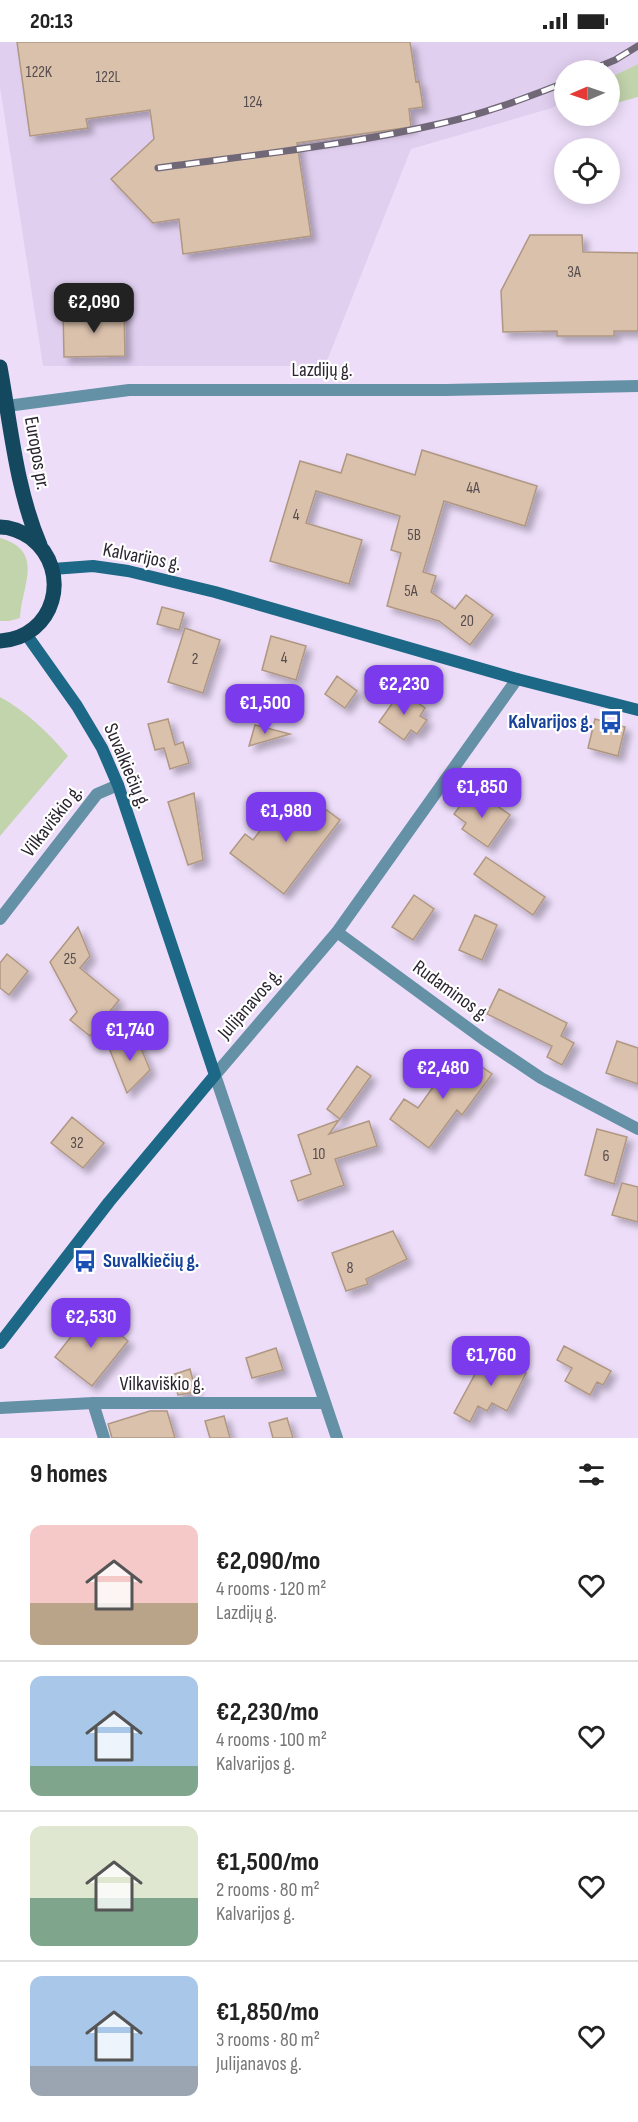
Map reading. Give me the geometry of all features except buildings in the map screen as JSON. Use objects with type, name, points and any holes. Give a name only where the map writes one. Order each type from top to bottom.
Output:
[{"type":"main road","name":"Europos pr.","points":[[0,367],[20,488],[28,516],[53,569],[55,587],[51,606],[41,622],[26,634]]},
{"type":"main road","points":[[0,527],[24,533],[40,545]]},
{"type":"main road","name":"Kalvarijos g.","points":[[53,569],[93,566],[128,571],[215,592],[517,679],[638,711]]},
{"type":"main road","points":[[0,641],[26,634]]},
{"type":"main road","name":"Suvalkiečių g.","points":[[26,634],[77,706],[102,748],[118,785],[215,1075]]},
{"type":"main road","name":"Julijanavos g.","points":[[0,1343],[109,1202],[215,1075]]},
{"type":"street","name":"Lazdijų g.","points":[[7,406],[129,390],[445,390],[638,386]]},
{"type":"street","name":"Julijanavos g.","points":[[215,1075],[338,932],[517,679]]},
{"type":"street","name":"Vilkaviškio g.","points":[[0,919],[97,794],[118,785]]},
{"type":"street","name":"Rudaminos g.","points":[[338,932],[483,1039],[541,1078],[638,1129]]},
{"type":"street","name":"Suvalkiečių g.","points":[[215,1075],[337,1438]]},
{"type":"street","name":"Vilkaviškio g.","points":[[0,1408],[93,1403],[324,1403]]},
{"type":"street","points":[[93,1403],[104,1438]]},
{"type":"shaded area","points":[[0,42],[638,42],[638,64],[620,73],[620,60],[554,60],[554,107],[552,108],[411,149],[325,366],[43,366],[0,87]]},
{"type":"green space","points":[[638,64],[638,97],[620,102],[620,73]]},
{"type":"green space","points":[[0,538],[14,544],[23,552],[27,561],[28,571],[20,618],[9,621],[0,621]]},
{"type":"green space","points":[[0,697],[37,723],[68,756],[0,836]]},
{"type":"railway","points":[[615,60],[638,46]]},
{"type":"railway","points":[[158,168],[301,149],[408,131],[474,115],[554,87]]},
{"type":"place","name":"Kalvarijos g.","points":[[611,722]]},
{"type":"place","name":"Suvalkiečių g.","points":[[85,1261]]}]
